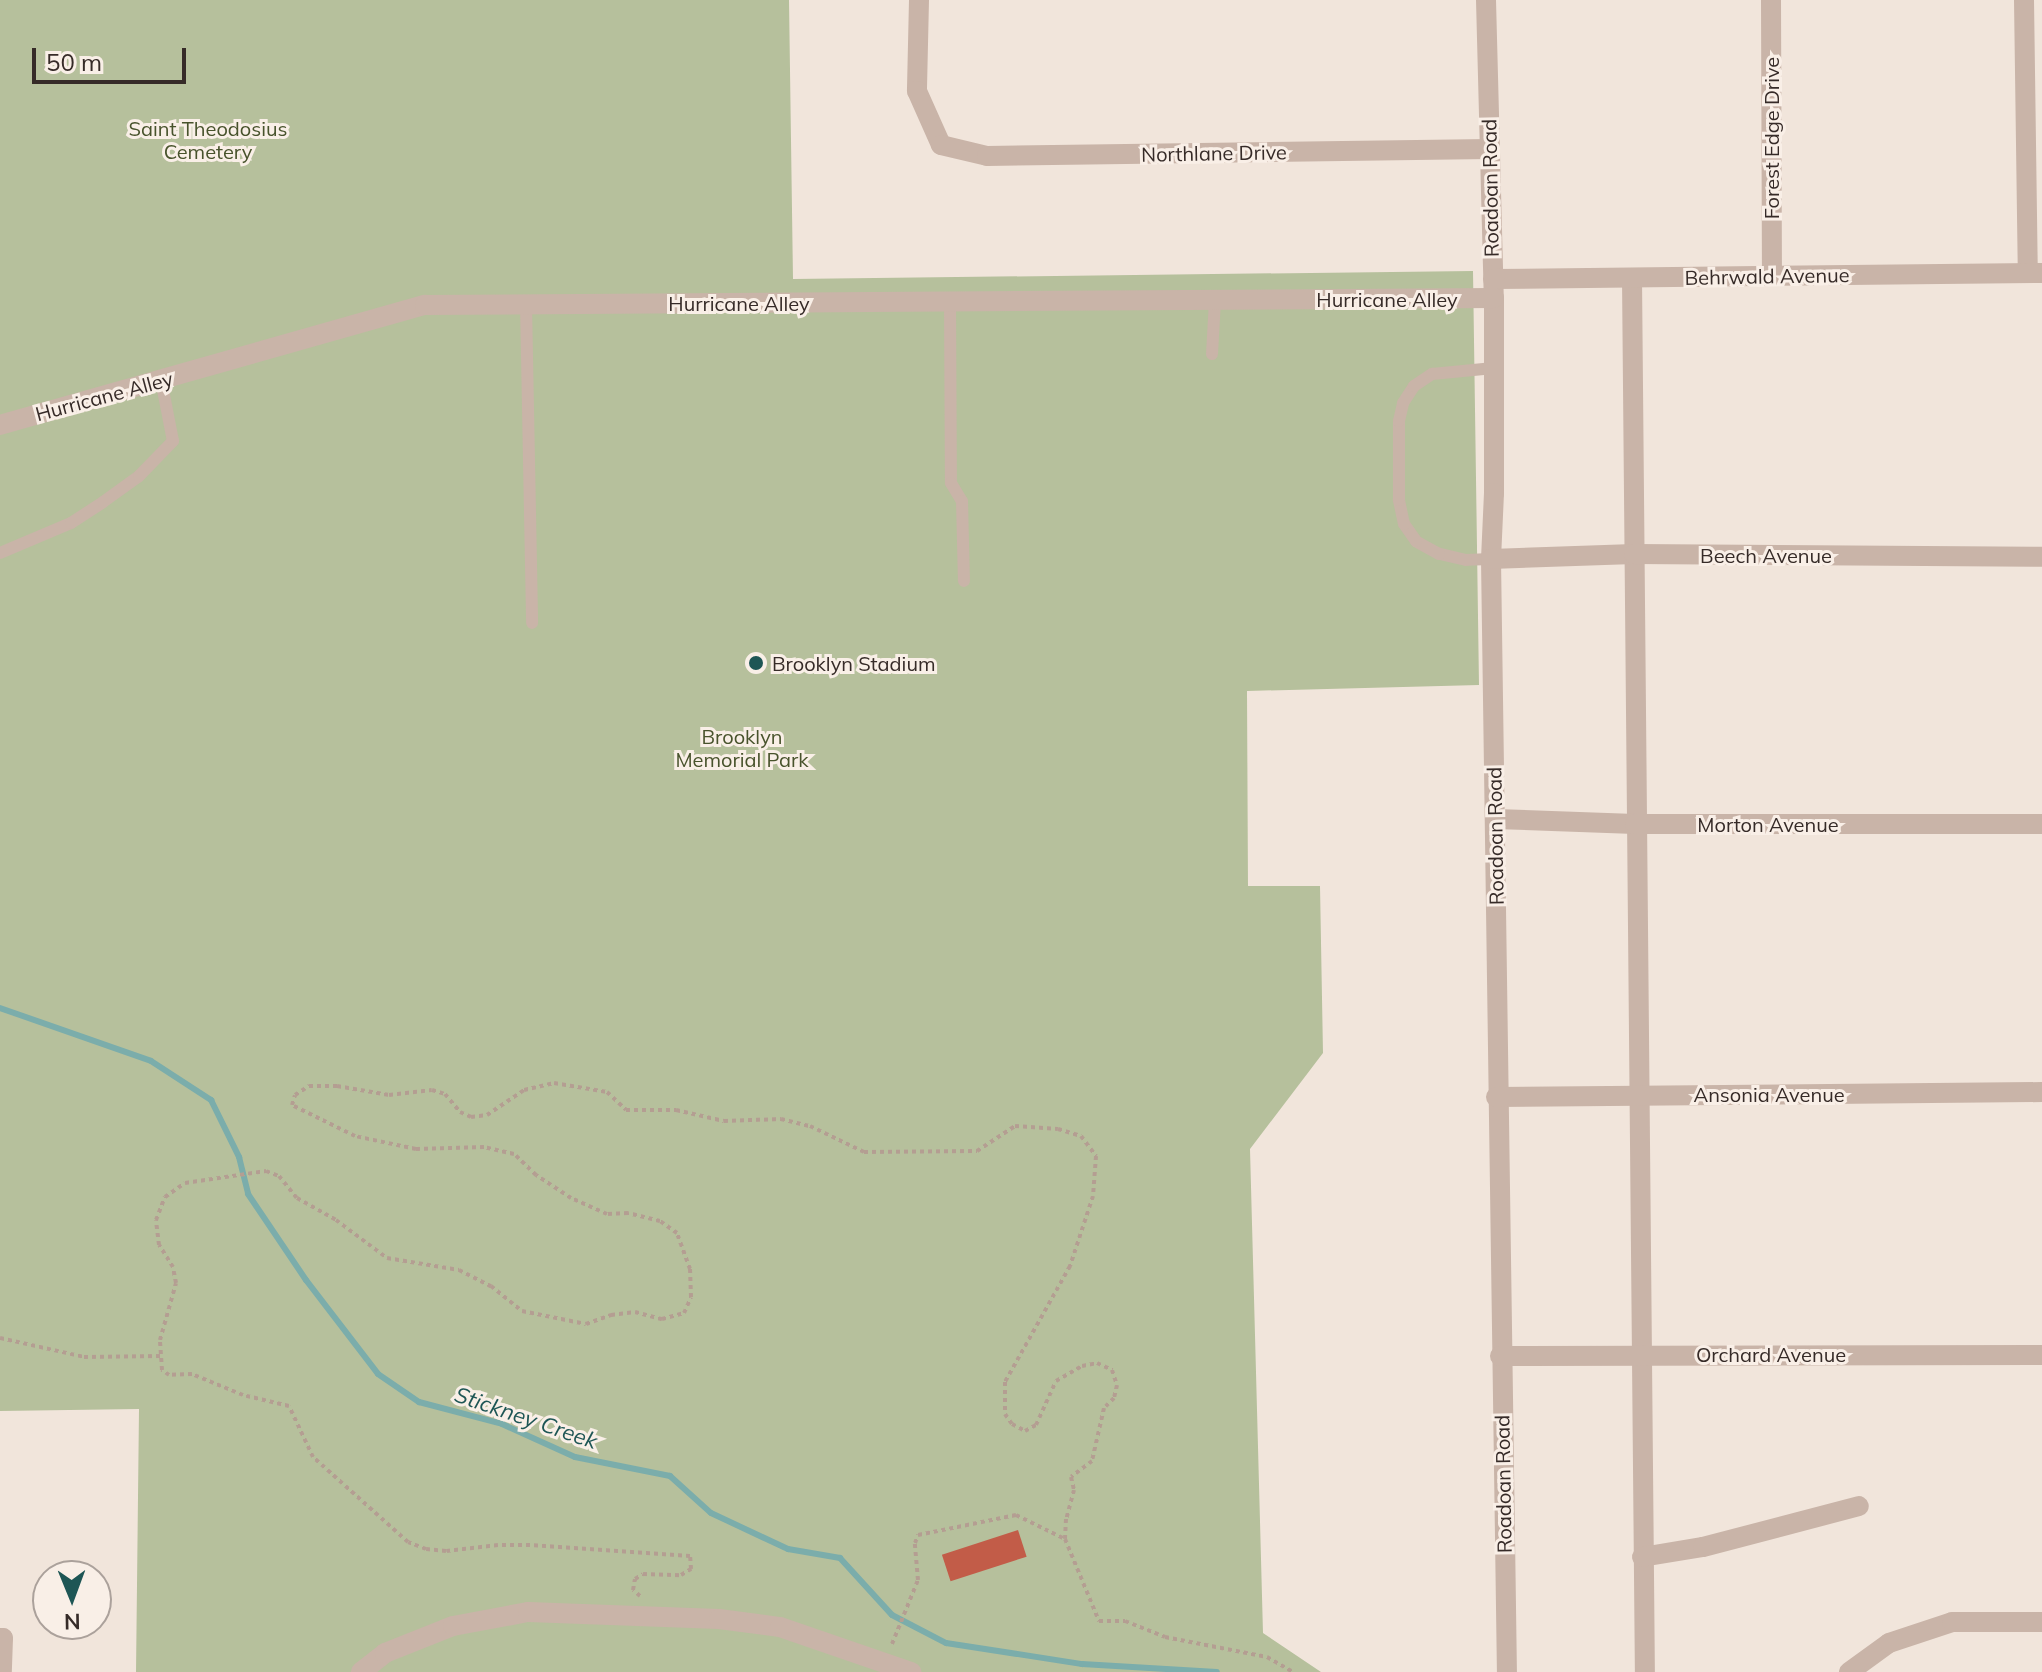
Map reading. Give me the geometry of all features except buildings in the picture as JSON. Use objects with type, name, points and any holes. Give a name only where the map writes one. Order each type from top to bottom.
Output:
[{"type":"street","name":"Northlane Drive","points":[[919,0],[917,91],[941,145],[987,156],[1489,149]]},
{"type":"street","name":"Roadoan Road","points":[[1486,0],[1494,368],[1491,559],[1496,1097],[1507,1672]]},
{"type":"street","name":"Forest Edge Drive","points":[[1771,0],[1772,275]]},
{"type":"street","points":[[2024,0],[2035,273]]},
{"type":"street","name":"Behrwald Avenue","points":[[1493,289],[1632,278],[2035,273]]},
{"type":"street","points":[[1632,278],[1645,1672]]},
{"type":"street","name":"Hurricane Alley","points":[[0,425],[425,305],[1215,300],[1493,289]]},
{"type":"street","name":"Beech Avenue","points":[[1491,559],[1634,554],[2042,557]]},
{"type":"street","name":"Morton Avenue","points":[[1495,819],[1635,824],[2042,824]]},
{"type":"street","name":"Ansonia Avenue","points":[[1496,1097],[2042,1092]]},
{"type":"street","name":"Orchard Avenue","points":[[1500,1356],[1640,1353],[2042,1355]]},
{"type":"street","points":[[1642,1557],[1703,1547],[1859,1506]]},
{"type":"street","points":[[361,1672],[385,1653],[453,1626],[528,1612],[719,1619],[780,1627],[911,1672]]},
{"type":"street","points":[[1849,1672],[1889,1643],[1952,1622],[2042,1622]]},
{"type":"street","points":[[2,1638],[2,1672]]},
{"type":"lane","points":[[1212,354],[1215,300]]},
{"type":"lane","points":[[950,302],[951,483],[962,501],[964,581]]},
{"type":"lane","points":[[526,304],[532,623]]},
{"type":"lane","points":[[1491,559],[1466,560],[1439,554],[1416,541],[1404,524],[1398,450],[1403,403],[1414,386],[1432,374],[1494,368]]},
{"type":"lane","points":[[0,553],[71,523],[93,509],[139,476],[173,441],[161,380]]},
{"type":"path","points":[[641,1597],[633,1590],[635,1579],[643,1574],[681,1575],[691,1569],[690,1556],[498,1545],[446,1551],[408,1542],[313,1457],[289,1406],[243,1395],[192,1374],[169,1375],[162,1370],[160,1340],[176,1283],[173,1267],[159,1245],[156,1220],[165,1197],[185,1183],[266,1171],[279,1176],[297,1198],[336,1220],[387,1258],[459,1270],[491,1286],[522,1311],[586,1324],[611,1315],[635,1312],[662,1319],[684,1313],[691,1297],[690,1269],[677,1233],[660,1221],[628,1213],[607,1214],[571,1198],[536,1175],[514,1154],[484,1147],[416,1149],[355,1136],[292,1105],[295,1095],[309,1086],[337,1086],[389,1095],[432,1090],[445,1094],[460,1112],[471,1117],[487,1115],[524,1090],[554,1083],[607,1092],[626,1110],[676,1110],[724,1121],[781,1119],[810,1126],[864,1152],[977,1151],[1015,1126],[1058,1129],[1081,1136],[1096,1156],[1093,1196],[1070,1266],[1005,1382],[1005,1414],[1012,1424],[1025,1431],[1036,1425],[1056,1381],[1082,1366],[1097,1363],[1112,1370],[1117,1385],[1114,1398],[1104,1408],[1092,1461],[1071,1477],[1074,1490],[1065,1539],[1099,1621],[1125,1621],[1165,1637],[1267,1657],[1293,1672]]},
{"type":"path","points":[[0,1338],[84,1357],[161,1356]]},
{"type":"path","points":[[893,1640],[918,1580],[915,1543],[918,1535],[1016,1515],[1065,1539]]},
{"type":"green space","name":"Brooklyn Memorial Park","points":[[0,0],[789,0],[793,279],[1473,271],[1479,685],[1247,691],[1248,886],[1320,886],[1323,1053],[1250,1149],[1263,1633],[1321,1672],[136,1672],[139,1409],[0,1411]]},
{"type":"waterway","name":"Stickney Creek","points":[[0,1008],[151,1061],[211,1100],[239,1157],[248,1194],[306,1280],[378,1374],[419,1402],[502,1424],[575,1457],[670,1476],[711,1513],[788,1549],[840,1558],[892,1615],[946,1643],[1082,1664],[1217,1672]]},
{"type":"place","name":"Brooklyn Stadium","points":[[756,663]]},
{"type":"park label","name":"Saint Theodosius Cemetery","points":[[208,140]]}]
